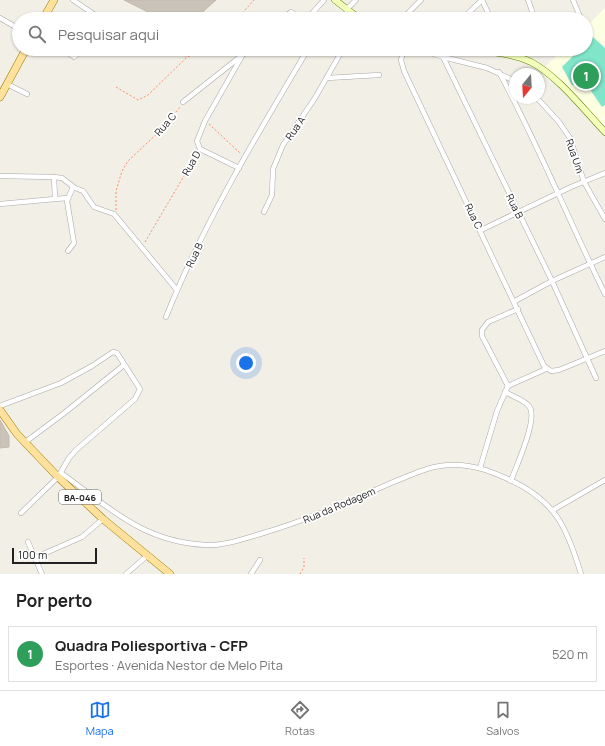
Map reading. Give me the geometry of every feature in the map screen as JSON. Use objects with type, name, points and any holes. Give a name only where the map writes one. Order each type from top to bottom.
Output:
[{"type":"main road","points":[[47,12],[54,0]]},
{"type":"main road","points":[[335,0],[349,12]]},
{"type":"main road","points":[[0,97],[22,56]]},
{"type":"main road","points":[[511,56],[517,57],[542,69],[559,84],[605,132]]},
{"type":"main road","name":"BA-046","points":[[0,410],[24,442],[60,475],[103,519],[170,574]]},
{"type":"street","points":[[73,0],[91,12]]},
{"type":"street","points":[[313,12],[324,0]]},
{"type":"street","points":[[346,10],[356,0]]},
{"type":"street","points":[[409,12],[421,0]]},
{"type":"street","points":[[469,12],[482,0],[488,12]]},
{"type":"street","points":[[528,0],[532,12]]},
{"type":"street","points":[[573,0],[578,12]]},
{"type":"street","points":[[0,18],[12,24]]},
{"type":"street","points":[[183,102],[242,56]]},
{"type":"street","name":"Rua D","points":[[200,148],[197,139],[205,121],[242,56]]},
{"type":"street","name":"Rua B","points":[[166,317],[177,290],[239,168],[304,56]]},
{"type":"street","name":"Rua A","points":[[264,212],[273,192],[273,169],[283,145],[327,78],[339,56]]},
{"type":"street","name":"Rua C","points":[[402,56],[401,60],[404,71],[546,369]]},
{"type":"street","points":[[440,56],[499,72],[509,78]]},
{"type":"street","name":"Rua B","points":[[443,57],[552,281],[596,378]]},
{"type":"street","points":[[499,72],[517,105],[557,194],[605,294]]},
{"type":"street","points":[[327,78],[378,75]]},
{"type":"street","points":[[7,84],[27,94]]},
{"type":"street","name":"Rua Um","points":[[542,104],[559,122],[570,138],[584,182],[605,219]]},
{"type":"street","points":[[200,148],[239,168]]},
{"type":"street","points":[[481,230],[605,173]]},
{"type":"street","points":[[0,176],[62,178],[72,187],[84,192],[94,207],[112,212],[177,290]]},
{"type":"street","points":[[54,177],[55,199]]},
{"type":"street","points":[[68,251],[73,246],[74,240],[68,198],[72,187]]},
{"type":"street","points":[[0,204],[68,198]]},
{"type":"street","points":[[515,302],[552,281],[605,257]]},
{"type":"street","points":[[508,386],[482,336],[482,330],[488,322],[518,309]]},
{"type":"street","points":[[480,468],[497,410],[508,386],[546,369],[551,371],[559,370],[605,351]]},
{"type":"street","points":[[0,406],[60,383],[92,366],[111,352],[115,352],[118,355],[139,386],[138,394],[76,450],[69,458],[60,475],[21,513]]},
{"type":"street","points":[[24,442],[63,414],[124,365]]},
{"type":"street","points":[[505,392],[528,405],[532,411],[531,424],[511,481]]},
{"type":"street","name":"Rua da Rodagem","points":[[60,475],[146,532],[171,541],[208,545],[249,537],[284,527],[315,516],[411,473],[430,467],[453,464],[480,468],[511,481],[534,493],[553,510],[569,537],[581,574]]},
{"type":"street","points":[[553,510],[605,480]]},
{"type":"street","points":[[34,558],[82,537],[103,519]]},
{"type":"street","points":[[28,542],[42,574]]},
{"type":"street","points":[[126,574],[148,555]]},
{"type":"street","points":[[251,574],[260,560]]},
{"type":"path","points":[[243,12],[254,0]]},
{"type":"path","points":[[116,87],[138,100],[148,95],[190,56]]},
{"type":"path","name":"Rua C","points":[[118,219],[116,191],[122,171],[128,161],[163,128],[183,102]]},
{"type":"path","points":[[205,121],[245,157]]},
{"type":"path","name":"Rua D","points":[[142,248],[200,148]]},
{"type":"path","points":[[300,574],[304,567],[304,558]]},
{"type":"shaded area","points":[[605,8],[605,128],[545,67],[556,56],[593,56],[593,20]]},
{"type":"green space","points":[[593,37],[605,48],[605,105],[602,107],[587,85],[572,85],[562,67],[573,56],[593,56]]},
{"type":"building","points":[[124,0],[216,0],[203,12],[148,12]]},
{"type":"building","points":[[0,420],[9,436],[9,447],[0,448]]},
{"type":"place","name":"Quadra Poliesportiva - CFP","points":[[586,76]]}]
